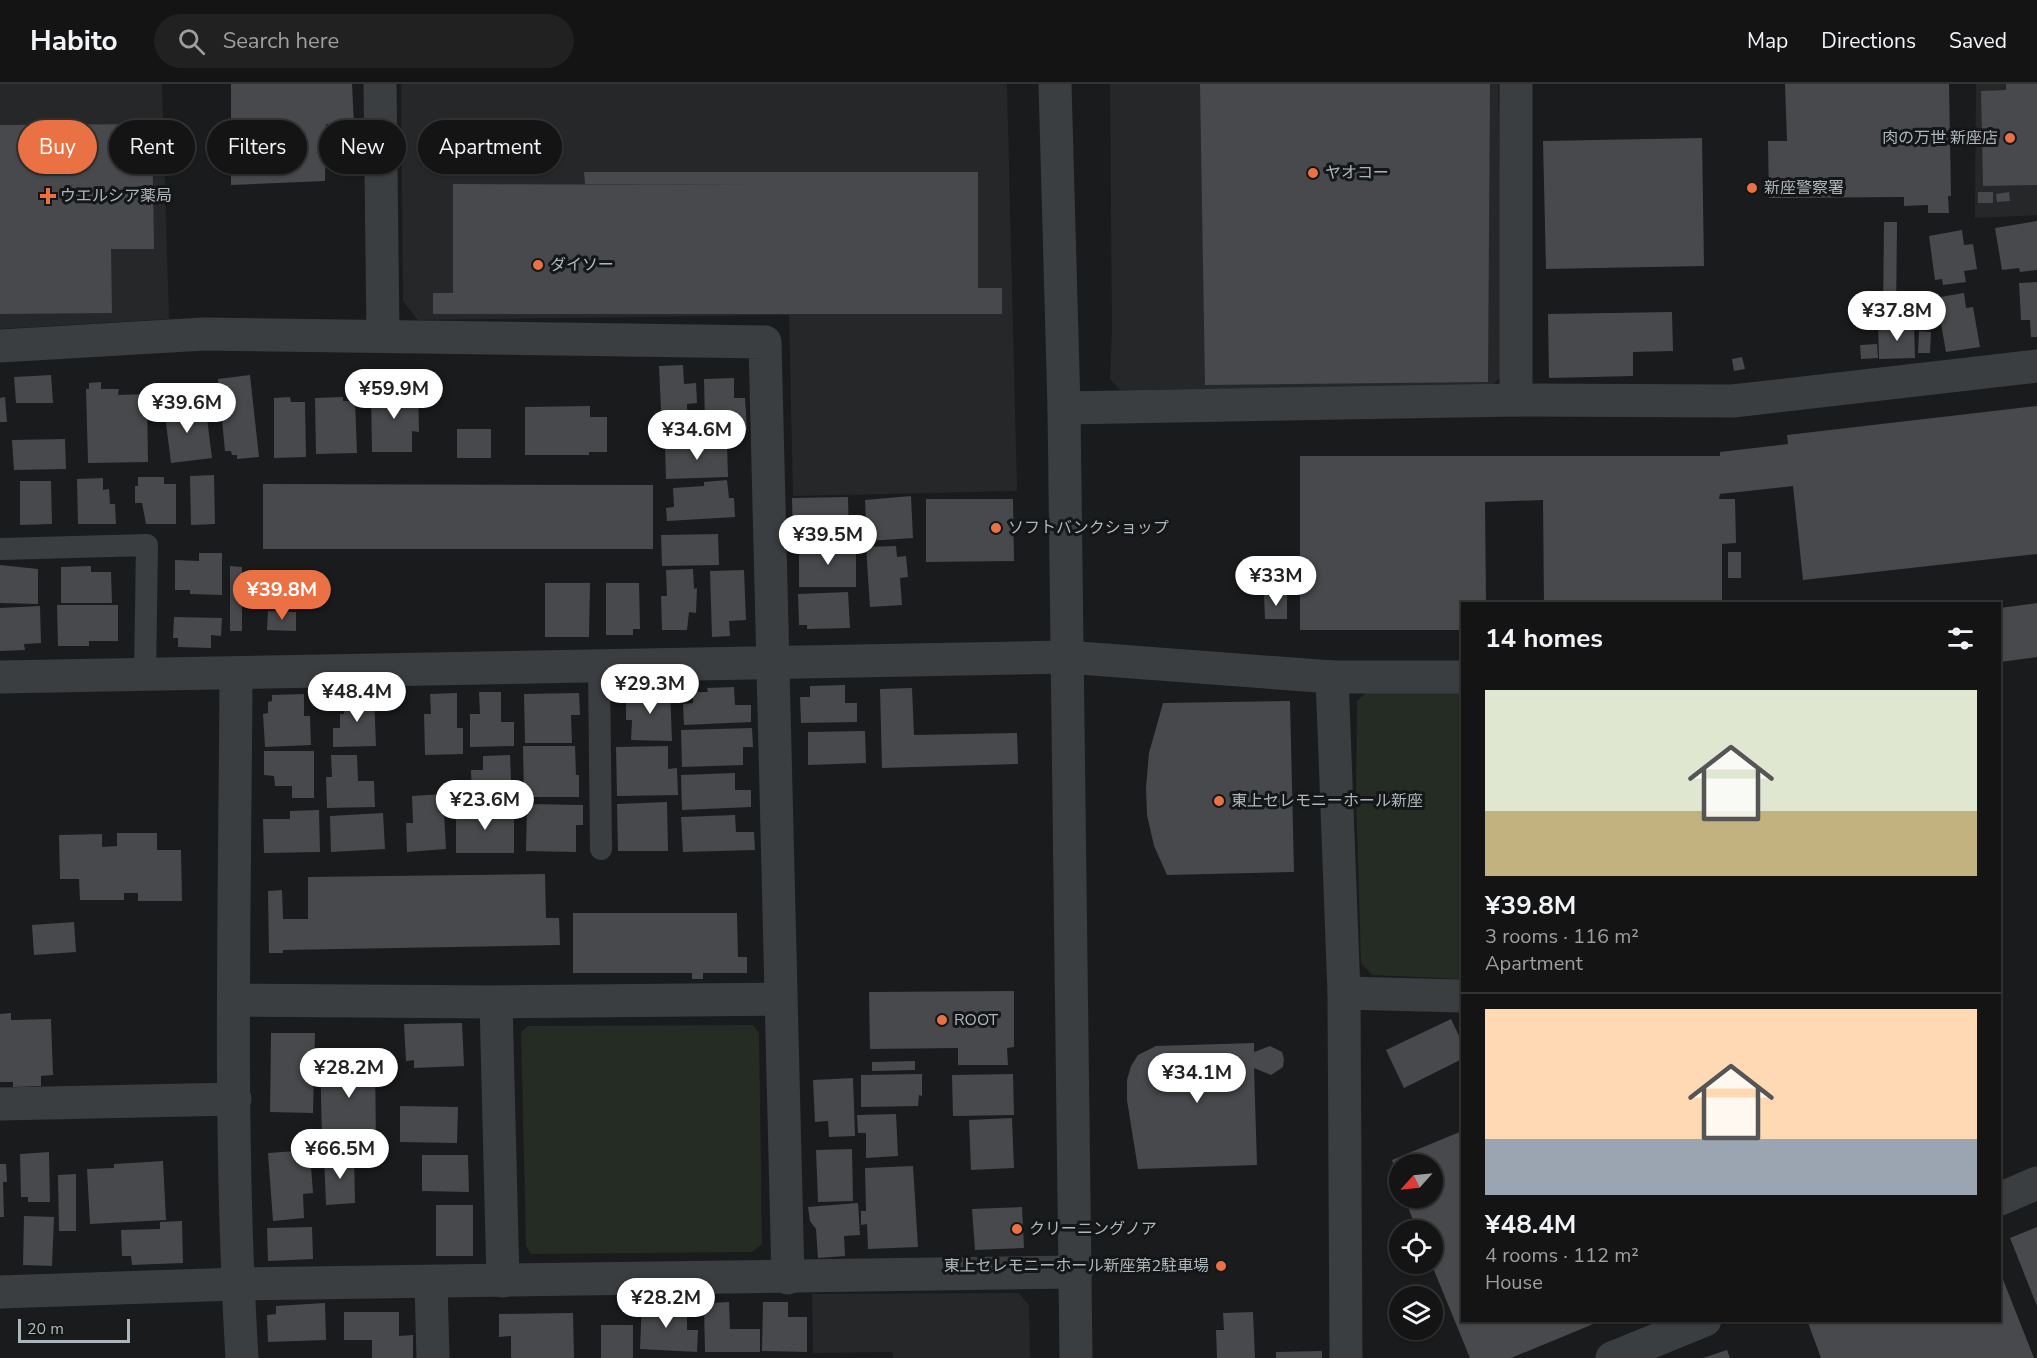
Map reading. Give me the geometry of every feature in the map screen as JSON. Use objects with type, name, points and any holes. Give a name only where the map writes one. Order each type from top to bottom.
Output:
[{"type":"street","points":[[380,84],[383,336]]},
{"type":"street","points":[[1055,84],[1064,408],[1076,1358]]},
{"type":"street","points":[[1516,84],[1516,400]]},
{"type":"street","points":[[0,346],[204,334],[765,342],[788,1278]]},
{"type":"street","points":[[1064,408],[1516,400],[1733,402],[2037,366]]},
{"type":"street","points":[[0,677],[1066,657],[1332,677],[1461,677]]},
{"type":"street","points":[[236,674],[234,1000],[237,1284],[242,1358]]},
{"type":"street","points":[[1332,677],[1344,993],[1346,1358]]},
{"type":"street","points":[[1344,993],[1461,996]]},
{"type":"street","points":[[234,1000],[496,1002],[780,999]]},
{"type":"street","points":[[496,1002],[502,1281]]},
{"type":"street","points":[[0,1104],[235,1098]]},
{"type":"street","points":[[2001,1199],[2037,1183]]},
{"type":"street","points":[[0,1292],[237,1284],[788,1278],[1076,1272]]},
{"type":"street","points":[[430,1283],[434,1358]]},
{"type":"street","points":[[1612,1358],[1700,1322]]},
{"type":"lane","points":[[0,549],[147,545],[145,675]]},
{"type":"lane","points":[[599,667],[601,849]]},
{"type":"shaded area","points":[[0,84],[162,84],[163,120],[109,120],[109,174],[165,174],[169,319],[0,329]]},
{"type":"shaded area","points":[[401,84],[1007,84],[1017,491],[793,496],[789,315],[418,320],[403,301],[402,174],[406,174],[406,120],[401,120]]},
{"type":"shaded area","points":[[1110,84],[1498,84],[1504,374],[1490,387],[1120,390],[1110,379],[1112,329]]},
{"type":"shaded area","name":"肉の万世 新座店","points":[[1976,84],[2037,84],[2037,215],[1975,218]]},
{"type":"shaded area","points":[[1372,687],[1461,687],[1461,979],[1372,975],[1361,963],[1356,795],[1357,701]]},
{"type":"shaded area","points":[[753,1025],[759,1033],[762,1244],[752,1252],[531,1254],[526,1246],[521,1032],[528,1026]]},
{"type":"shaded area","points":[[1019,1293],[1029,1305],[1030,1358],[893,1358],[892,1352],[813,1353],[812,1294]]},
{"type":"building","points":[[231,84],[352,84],[354,120],[319,120],[319,174],[325,174],[325,181],[231,185],[231,174],[307,174],[307,120],[231,120]]},
{"type":"building","points":[[1200,84],[1490,84],[1488,382],[1205,385]]},
{"type":"building","points":[[1785,84],[1949,84],[1951,196],[1948,196],[1949,213],[1928,213],[1928,205],[1904,206],[1904,197],[1769,198],[1768,141],[1787,141]]},
{"type":"building","name":"肉の万世 新座店","points":[[2006,84],[2037,84],[2037,185],[1983,186],[1981,91],[2006,90]]},
{"type":"building","points":[[97,124],[109,124],[109,174],[153,174],[154,249],[111,249],[112,313],[0,314],[0,125],[18,125],[18,174],[97,174]]},
{"type":"building","points":[[1702,138],[1704,266],[1546,269],[1543,141]]},
{"type":"building","points":[[584,172],[978,172],[978,288],[1002,288],[1002,314],[433,314],[433,293],[453,293],[453,184],[761,185],[585,184]]},
{"type":"building","points":[[1978,192],[1993,192],[1993,203],[1978,203]]},
{"type":"building","points":[[2009,192],[2010,201],[1997,202],[1996,194]]},
{"type":"building","points":[[2037,221],[2037,270],[2020,272],[2019,268],[2002,270],[1995,228]]},
{"type":"building","points":[[1884,222],[1897,222],[1896,321],[1883,321]]},
{"type":"building","points":[[1962,230],[1964,245],[1973,244],[1977,269],[1964,271],[1966,282],[1943,285],[1942,279],[1935,280],[1929,236]]},
{"type":"building","points":[[2037,282],[2037,337],[2031,337],[2030,320],[2021,320],[2019,283]]},
{"type":"building","points":[[1964,293],[1966,308],[1973,307],[1980,347],[1946,352],[1940,318],[1943,317],[1940,297]]},
{"type":"building","points":[[1672,312],[1673,351],[1633,352],[1633,376],[1549,378],[1548,314]]},
{"type":"building","points":[[1914,324],[1915,358],[1879,359],[1878,325]]},
{"type":"building","points":[[1919,331],[1931,332],[1930,353],[1918,353]]},
{"type":"building","points":[[1877,344],[1878,358],[1861,359],[1860,345]]},
{"type":"building","points":[[1742,357],[1745,369],[1734,371],[1732,359]]},
{"type":"building","points":[[683,365],[684,384],[696,383],[697,403],[687,404],[688,431],[662,432],[659,366]]},
{"type":"building","points":[[51,375],[53,403],[16,403],[14,377]]},
{"type":"building","points":[[250,375],[259,457],[237,459],[237,455],[232,455],[231,451],[225,451],[218,379]]},
{"type":"building","points":[[734,378],[734,398],[745,398],[747,430],[723,431],[724,424],[705,424],[704,379]]},
{"type":"building","points":[[101,382],[101,389],[119,389],[118,395],[147,394],[148,462],[88,463],[86,389],[89,389],[89,383]]},
{"type":"building","points":[[418,389],[419,432],[412,431],[412,452],[372,452],[371,390]]},
{"type":"building","points":[[5,397],[7,422],[0,422],[0,398]]},
{"type":"building","points":[[290,397],[291,402],[305,402],[306,457],[274,458],[274,398]]},
{"type":"building","points":[[343,397],[343,401],[355,401],[357,453],[316,454],[315,398]]},
{"type":"building","points":[[186,404],[187,413],[206,410],[212,458],[171,463],[164,407]]},
{"type":"building","points":[[590,406],[590,417],[607,417],[607,452],[589,452],[589,455],[525,455],[525,407]]},
{"type":"building","points":[[2037,406],[2037,554],[1803,580],[1793,486],[1720,494],[1719,499],[1735,499],[1736,543],[1722,544],[1722,602],[1544,602],[1543,500],[1485,502],[1486,602],[1461,602],[1461,630],[1300,630],[1300,456],[1720,456],[1720,452],[1788,444],[1787,435]]},
{"type":"building","points":[[457,429],[491,429],[491,458],[457,458]]},
{"type":"building","points":[[65,439],[66,469],[14,470],[12,440]]},
{"type":"building","points":[[727,443],[728,477],[666,479],[665,446]]},
{"type":"building","points":[[214,475],[215,524],[191,525],[190,476]]},
{"type":"building","points":[[138,477],[164,477],[164,484],[176,484],[176,524],[146,524],[142,503],[135,503],[135,486],[138,486]]},
{"type":"building","points":[[103,478],[103,490],[109,489],[110,504],[115,504],[116,524],[78,524],[77,479]]},
{"type":"building","points":[[727,480],[729,498],[734,498],[735,517],[667,521],[666,508],[674,507],[673,488],[704,486],[704,482]]},
{"type":"building","points":[[20,481],[51,481],[52,524],[20,525]]},
{"type":"building","points":[[263,484],[653,485],[653,549],[263,549]]},
{"type":"building","points":[[911,496],[913,538],[867,541],[865,500]]},
{"type":"building","points":[[848,497],[849,539],[793,540],[792,498]]},
{"type":"building","points":[[926,499],[1013,499],[1014,561],[926,562]]},
{"type":"building","points":[[718,534],[719,565],[662,566],[661,535]]},
{"type":"building","points":[[799,544],[856,544],[856,587],[799,587]]},
{"type":"building","points":[[896,546],[897,557],[906,556],[908,577],[900,578],[902,605],[870,607],[866,547]]},
{"type":"building","points":[[1728,552],[1741,552],[1741,578],[1728,578]]},
{"type":"building","points":[[199,553],[222,553],[222,595],[190,594],[190,590],[175,590],[175,560],[199,561]]},
{"type":"building","points":[[0,565],[38,569],[38,604],[0,603]]},
{"type":"building","points":[[91,566],[91,572],[111,572],[112,603],[61,603],[61,567]]},
{"type":"building","points":[[230,566],[242,567],[242,631],[230,631]]},
{"type":"building","points":[[693,569],[694,589],[697,588],[696,613],[689,612],[687,630],[662,630],[661,596],[667,596],[666,570]]},
{"type":"building","points":[[744,570],[746,620],[729,621],[730,636],[712,637],[710,571]]},
{"type":"building","points":[[545,583],[590,583],[589,637],[545,637]]},
{"type":"building","points":[[606,583],[639,583],[640,629],[633,629],[633,635],[606,635]]},
{"type":"building","points":[[848,592],[850,628],[807,629],[807,625],[799,625],[798,594]]},
{"type":"building","points":[[269,593],[289,593],[289,605],[268,604]]},
{"type":"building","points":[[1264,595],[1287,595],[1287,619],[1265,619]]},
{"type":"building","points":[[2037,603],[2037,657],[2001,662],[2001,608]]},
{"type":"building","points":[[57,605],[118,605],[118,641],[89,641],[89,646],[58,646]]},
{"type":"building","points":[[40,606],[41,643],[24,644],[25,650],[0,651],[0,608]]},
{"type":"building","points":[[268,611],[296,612],[296,631],[267,630]]},
{"type":"building","points":[[174,617],[222,618],[221,636],[211,635],[211,648],[178,647],[178,638],[173,638]]},
{"type":"building","points":[[845,685],[845,703],[857,703],[857,722],[801,723],[800,697],[810,697],[810,686]]},
{"type":"building","points":[[734,687],[735,705],[751,705],[751,722],[684,725],[683,704],[693,703],[693,692],[708,692],[707,688]]},
{"type":"building","points":[[912,688],[914,735],[1017,733],[1018,764],[882,768],[880,689]]},
{"type":"building","points":[[670,689],[672,741],[631,740],[632,720],[626,720],[626,694],[637,695],[637,690]]},
{"type":"building","points":[[479,692],[501,692],[501,722],[514,722],[514,746],[470,747],[470,714],[480,714]]},
{"type":"building","points":[[457,693],[457,728],[463,728],[463,754],[425,755],[424,714],[431,714],[430,694]]},
{"type":"building","points":[[579,693],[580,715],[571,715],[572,743],[525,743],[524,694]]},
{"type":"building","points":[[304,694],[304,716],[310,716],[311,745],[265,747],[263,714],[268,713],[268,702],[272,701],[272,695]]},
{"type":"building","points":[[374,695],[376,746],[333,747],[333,728],[340,728],[340,714],[344,714],[344,696]]},
{"type":"building","name":"東上セレモニーホール新座","points":[[1290,701],[1294,872],[1167,875],[1154,846],[1147,815],[1146,788],[1149,753],[1163,703]]},
{"type":"building","points":[[752,728],[753,747],[743,747],[743,765],[682,767],[681,730]]},
{"type":"building","points":[[865,731],[866,763],[808,765],[808,732]]},
{"type":"building","points":[[523,746],[575,746],[579,797],[524,797]]},
{"type":"building","points":[[668,746],[668,769],[677,768],[678,795],[617,796],[616,747]]},
{"type":"building","points":[[264,751],[314,751],[314,798],[292,798],[292,786],[275,786],[274,776],[264,775]]},
{"type":"building","points":[[331,755],[357,755],[358,781],[374,781],[375,807],[327,808],[326,777],[332,777]]},
{"type":"building","points":[[510,755],[512,804],[472,805],[471,770],[483,770],[483,756]]},
{"type":"building","points":[[735,773],[735,790],[751,790],[751,807],[682,810],[681,775]]},
{"type":"building","points":[[443,794],[446,849],[407,852],[406,823],[413,823],[412,796]]},
{"type":"building","points":[[667,802],[668,851],[618,851],[617,804]]},
{"type":"building","points":[[527,804],[583,805],[583,825],[576,825],[576,852],[526,851]]},
{"type":"building","points":[[319,810],[320,852],[264,853],[263,819],[290,819],[290,811]]},
{"type":"building","points":[[456,810],[514,810],[514,853],[456,853]]},
{"type":"building","points":[[383,813],[385,849],[331,852],[330,816]]},
{"type":"building","points":[[735,815],[736,832],[754,832],[755,850],[683,852],[681,817]]},
{"type":"building","points":[[117,833],[157,833],[157,850],[181,850],[182,901],[138,901],[138,893],[124,893],[124,900],[80,900],[79,879],[60,879],[59,835],[102,834],[102,847],[117,846]]},
{"type":"building","points":[[545,874],[546,918],[559,918],[560,945],[283,950],[283,953],[269,953],[268,891],[282,890],[283,919],[308,919],[308,877]]},
{"type":"building","points":[[573,913],[737,913],[738,957],[747,957],[747,973],[703,973],[703,979],[692,979],[692,973],[573,973]]},
{"type":"building","points":[[74,922],[76,952],[34,955],[32,925]]},
{"type":"building","name":"ROOT","points":[[1014,991],[1014,1047],[1007,1048],[1008,1065],[958,1065],[958,1048],[870,1049],[869,992]]},
{"type":"building","points":[[11,1013],[11,1020],[51,1019],[53,1075],[41,1076],[41,1086],[13,1087],[13,1082],[0,1082],[0,1014]]},
{"type":"building","points":[[1451,1019],[1461,1040],[1461,1060],[1404,1088],[1386,1050]]},
{"type":"building","points":[[462,1023],[464,1066],[414,1068],[414,1060],[406,1061],[404,1024]]},
{"type":"building","points":[[271,1033],[315,1033],[313,1113],[270,1112]]},
{"type":"building","points":[[1254,1043],[1254,1052],[1270,1046],[1282,1052],[1284,1059],[1283,1067],[1271,1075],[1254,1068],[1257,1165],[1138,1169],[1127,1100],[1127,1080],[1131,1066],[1138,1055],[1156,1046]]},
{"type":"building","points":[[375,1049],[376,1151],[339,1152],[339,1141],[322,1141],[320,1050]]},
{"type":"building","points":[[915,1061],[915,1070],[872,1071],[872,1062]]},
{"type":"building","points":[[922,1074],[922,1096],[919,1095],[918,1106],[861,1107],[861,1075]]},
{"type":"building","points":[[1013,1074],[1014,1115],[953,1116],[952,1075]]},
{"type":"building","points":[[853,1078],[855,1136],[829,1137],[828,1121],[815,1122],[813,1080]]},
{"type":"building","points":[[400,1106],[458,1107],[457,1143],[400,1142]]},
{"type":"building","points":[[896,1114],[898,1156],[866,1158],[866,1133],[858,1133],[857,1115]]},
{"type":"building","points":[[1012,1118],[1014,1168],[971,1170],[969,1120]]},
{"type":"building","points":[[1461,1131],[1461,1322],[1598,1322],[1511,1358],[1470,1358],[1443,1292],[1443,1286],[1440,1286],[1436,1274],[1443,1274],[1443,1220],[1413,1220],[1408,1208],[1443,1208],[1443,1154],[1406,1154]]},
{"type":"building","points":[[852,1149],[853,1201],[818,1202],[816,1150]]},
{"type":"building","points":[[296,1151],[296,1154],[310,1153],[313,1193],[303,1194],[304,1218],[273,1221],[268,1153]]},
{"type":"building","points":[[49,1152],[50,1202],[28,1202],[28,1197],[21,1197],[20,1154]]},
{"type":"building","points":[[422,1155],[468,1155],[469,1192],[422,1191]]},
{"type":"building","points":[[324,1156],[354,1156],[355,1203],[326,1205]]},
{"type":"building","points":[[163,1161],[166,1220],[90,1224],[87,1169],[114,1168],[114,1164]]},
{"type":"building","points":[[0,1164],[6,1164],[7,1182],[3,1182],[4,1217],[0,1217]]},
{"type":"building","points":[[913,1166],[918,1247],[868,1249],[867,1224],[861,1225],[861,1211],[866,1211],[865,1168]]},
{"type":"building","points":[[76,1174],[76,1231],[59,1231],[58,1175]]},
{"type":"building","points":[[858,1203],[860,1235],[844,1236],[845,1256],[818,1258],[816,1229],[810,1221],[808,1207]]},
{"type":"building","points":[[436,1205],[473,1205],[473,1256],[436,1256]]},
{"type":"building","points":[[1022,1207],[1024,1248],[975,1250],[972,1209]]},
{"type":"building","points":[[24,1216],[54,1217],[52,1266],[23,1265]]},
{"type":"building","points":[[182,1221],[183,1263],[132,1265],[131,1256],[122,1256],[121,1230],[160,1229],[160,1222]]},
{"type":"building","points":[[312,1227],[313,1259],[268,1261],[267,1228]]},
{"type":"building","points":[[2037,1227],[2037,1306],[2010,1238]]},
{"type":"building","points":[[2001,1275],[2034,1358],[1821,1358],[1808,1322],[2001,1322]]},
{"type":"building","points":[[729,1302],[730,1329],[760,1329],[760,1352],[705,1352],[704,1308],[709,1308],[709,1303]]},
{"type":"building","points":[[763,1302],[788,1302],[788,1317],[807,1317],[807,1352],[762,1351]]},
{"type":"building","points":[[325,1303],[326,1340],[268,1342],[267,1315],[276,1314],[276,1306]]},
{"type":"building","points":[[642,1303],[679,1304],[678,1315],[687,1315],[687,1330],[698,1330],[697,1352],[640,1349]]},
{"type":"building","points":[[344,1312],[399,1312],[399,1336],[413,1335],[413,1358],[372,1358],[372,1340],[344,1340]]},
{"type":"building","points":[[1253,1312],[1255,1358],[1217,1358],[1216,1330],[1224,1330],[1223,1313]]},
{"type":"building","points":[[573,1313],[574,1358],[511,1358],[511,1336],[499,1337],[499,1314]]},
{"type":"building","points":[[601,1325],[633,1325],[633,1358],[601,1358]]},
{"type":"building","points":[[1727,1350],[1730,1358],[1703,1358]]},
{"type":"building","points":[[1322,1351],[1322,1358],[1276,1358],[1276,1352]]},
{"type":"place","name":"肉の万世 新座店","points":[[2010,138]]},
{"type":"place","name":"ヤオコー","points":[[1313,173]]},
{"type":"place","name":"新座警察署","points":[[1752,188]]},
{"type":"place","name":"ウエルシア薬局","points":[[48,196]]},
{"type":"place","name":"ダイソー","points":[[538,265]]},
{"type":"place","name":"ソフトバンクショップ","points":[[996,528]]},
{"type":"place","name":"東上セレモニーホール新座","points":[[1219,801]]},
{"type":"place","name":"ROOT","points":[[942,1020]]},
{"type":"place","name":"クリーニングノア","points":[[1017,1229]]},
{"type":"place","name":"東上セレモニーホール新座第2駐車場","points":[[1221,1266]]}]
